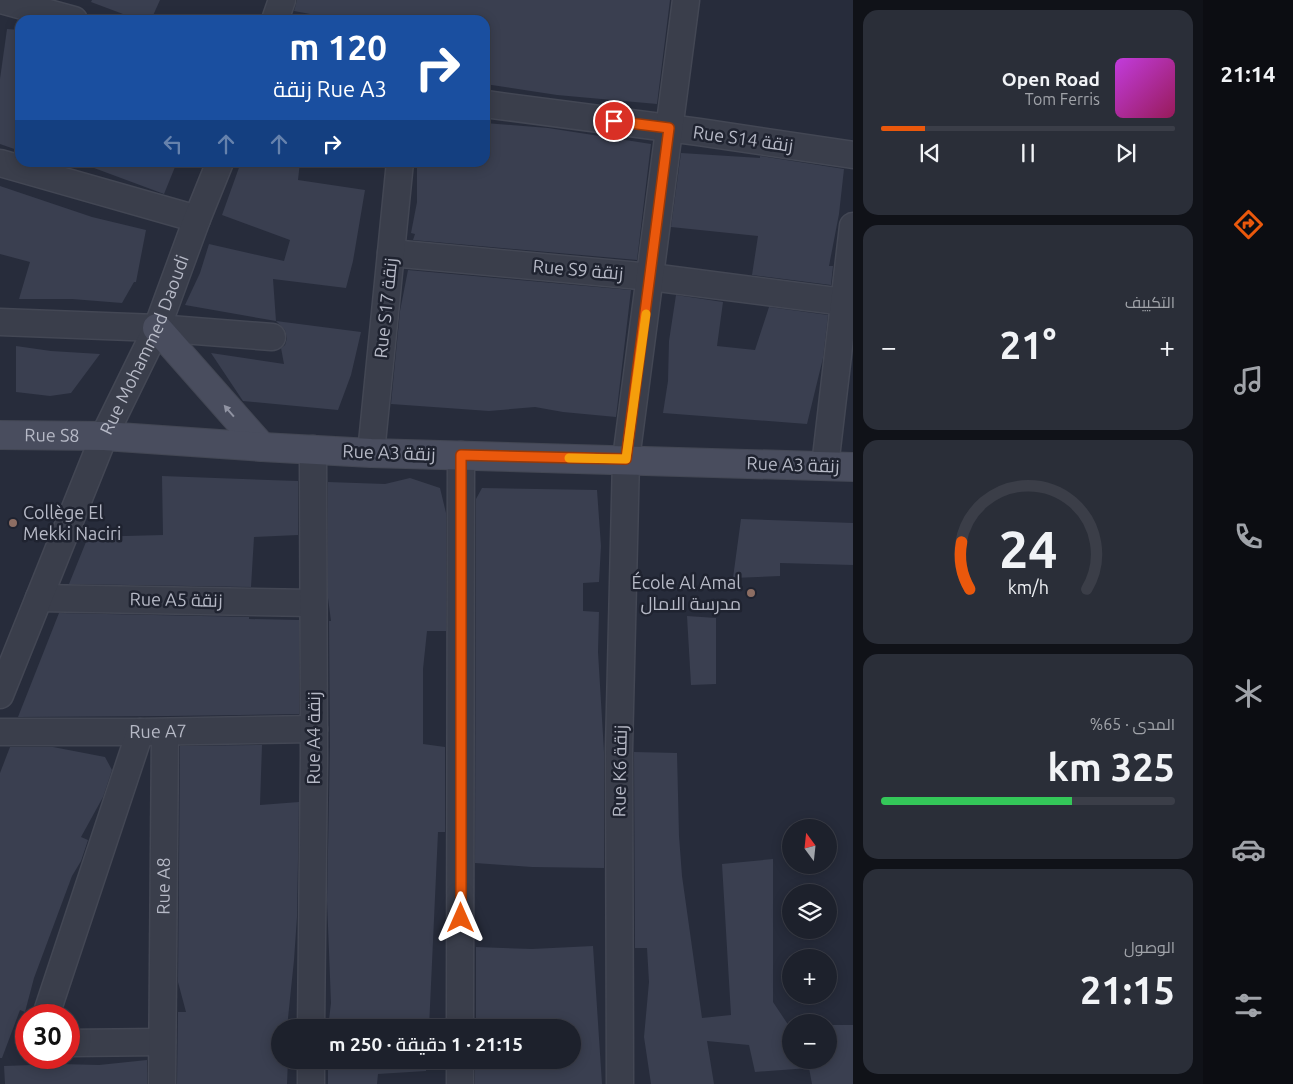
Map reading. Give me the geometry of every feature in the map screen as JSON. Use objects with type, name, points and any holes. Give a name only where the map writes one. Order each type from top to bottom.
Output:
[{"type":"street","points":[[1,0],[69,12]]},
{"type":"street","points":[[276,15],[282,0]]},
{"type":"street","name":"Rue K6 زنقة","points":[[620,1084],[620,749],[626,459],[686,0]]},
{"type":"street","name":"Rue S14 زنقة","points":[[490,105],[853,155]]},
{"type":"street","points":[[0,163],[197,219]]},
{"type":"street","name":"Rue Mohammed Daoudi","points":[[0,695],[104,436],[157,328],[218,167]]},
{"type":"street","name":"Rue S17 زنقة","points":[[371,452],[400,167]]},
{"type":"street","points":[[825,466],[849,302],[853,226]]},
{"type":"street","name":"Rue S9 زنقة","points":[[391,253],[651,277],[849,302]]},
{"type":"street","points":[[0,322],[157,328],[272,337]]},
{"type":"street","points":[[157,328],[262,447]]},
{"type":"street","name":"Rue S8","points":[[0,435],[104,436]]},
{"type":"street","name":"Rue A3 زنقة","points":[[104,436],[262,447],[371,452],[853,467]]},
{"type":"street","name":"Rue A4 زنقة","points":[[311,1019],[314,729],[313,449]]},
{"type":"street","points":[[460,1019],[461,455]]},
{"type":"street","name":"Rue A5 زنقة","points":[[39,598],[314,603]]},
{"type":"street","name":"Rue A7","points":[[0,732],[314,729]]},
{"type":"street","points":[[50,1004],[152,732]]},
{"type":"street","name":"Rue A8","points":[[152,732],[162,1084]]},
{"type":"street","points":[[80,1043],[162,1042]]},
{"type":"street","points":[[311,1069],[311,1084]]},
{"type":"street","points":[[460,1069],[460,1084]]},
{"type":"building","points":[[92,0],[160,0],[153,15],[126,15],[91,2]]},
{"type":"building","points":[[297,0],[670,0],[657,104],[557,95],[490,85],[490,15],[315,15],[294,11]]},
{"type":"building","points":[[7,29],[15,30],[15,149],[0,144],[0,79]]},
{"type":"building","points":[[490,123],[548,128],[651,144],[637,260],[413,240],[415,234],[411,233],[417,202],[417,167],[490,167]]},
{"type":"building","points":[[681,153],[760,158],[760,156],[844,169],[839,214],[829,266],[833,266],[831,285],[752,275],[758,236],[671,227]]},
{"type":"building","points":[[91,167],[175,167],[164,194]]},
{"type":"building","points":[[239,167],[299,167],[298,180],[365,190],[353,261],[346,288],[273,279],[276,321],[185,305],[200,273],[209,244],[284,261],[290,240],[222,215]]},
{"type":"building","points":[[0,186],[92,217],[146,230],[136,282],[134,282],[122,303],[72,299],[19,299],[30,262],[0,254]]},
{"type":"building","points":[[408,270],[631,290],[616,417],[563,412],[535,407],[489,411],[391,404],[400,311]]},
{"type":"building","points":[[676,295],[723,302],[717,346],[755,350],[769,307],[828,315],[823,358],[807,424],[663,413],[668,381],[669,341]]},
{"type":"building","points":[[276,321],[361,332],[351,375],[338,410],[243,401],[211,353],[284,364],[281,348],[285,345],[287,338],[285,330]]},
{"type":"building","points":[[16,346],[51,351],[100,354],[71,393],[50,396],[16,392]]},
{"type":"building","points":[[162,476],[298,481],[298,535],[254,537],[251,587],[69,584],[88,537],[163,535]]},
{"type":"building","points":[[410,478],[440,488],[446,513],[446,631],[427,631],[423,669],[423,744],[445,747],[445,832],[438,832],[429,1019],[329,1019],[331,1003],[327,901],[330,746],[329,621],[331,621],[328,598],[328,482],[385,484]]},
{"type":"building","points":[[482,488],[597,490],[601,546],[599,582],[583,583],[583,611],[599,612],[598,652],[604,752],[604,868],[532,867],[475,863],[476,499]]},
{"type":"building","points":[[741,519],[853,523],[853,565],[780,563],[780,576],[733,578]]},
{"type":"building","points":[[59,613],[249,617],[249,619],[299,620],[299,714],[18,717]]},
{"type":"building","points":[[687,616],[716,618],[716,684],[691,685]]},
{"type":"building","points":[[262,745],[260,805],[299,802],[297,917],[288,1019],[271,1019],[271,1069],[288,1069],[287,1084],[177,1084],[178,1012],[186,1012],[178,982],[180,746]]},
{"type":"building","points":[[10,747],[53,747],[105,757],[112,770],[103,797],[81,837],[88,840],[81,861],[72,876],[34,978],[27,1004],[15,1004],[15,1023],[2,1058],[0,1058],[0,773]]},
{"type":"building","points":[[634,752],[677,753],[682,876],[702,1018],[731,1015],[722,864],[773,859],[773,1002],[782,1016],[782,1069],[796,1069],[755,1072],[749,1045],[707,1041],[714,1084],[651,1084],[644,1037],[649,982],[647,948],[635,948]]},
{"type":"building","points":[[593,946],[602,1084],[475,1084],[475,1069],[581,1069],[581,1019],[476,1019],[476,947],[532,949]]},
{"type":"building","points":[[837,1025],[853,1025],[853,1084],[812,1084],[809,1069],[837,1069]]},
{"type":"building","points":[[147,1060],[147,1084],[5,1084],[4,1066],[15,1066],[15,1069],[80,1069],[80,1065],[99,1065]]},
{"type":"building","points":[[328,1069],[426,1069],[426,1071],[378,1074],[377,1084],[328,1084]]},
{"type":"slow traffic","points":[[569,458],[626,459],[646,314]]},
{"type":"place","name":"Collège El Mekki Naciri","points":[[13,523]]},
{"type":"place","name":"École Al Amal مدرسة الامال","points":[[751,593]]},
{"type":"route","points":[[461,918],[461,455],[626,459],[669,128],[614,121]]}]
